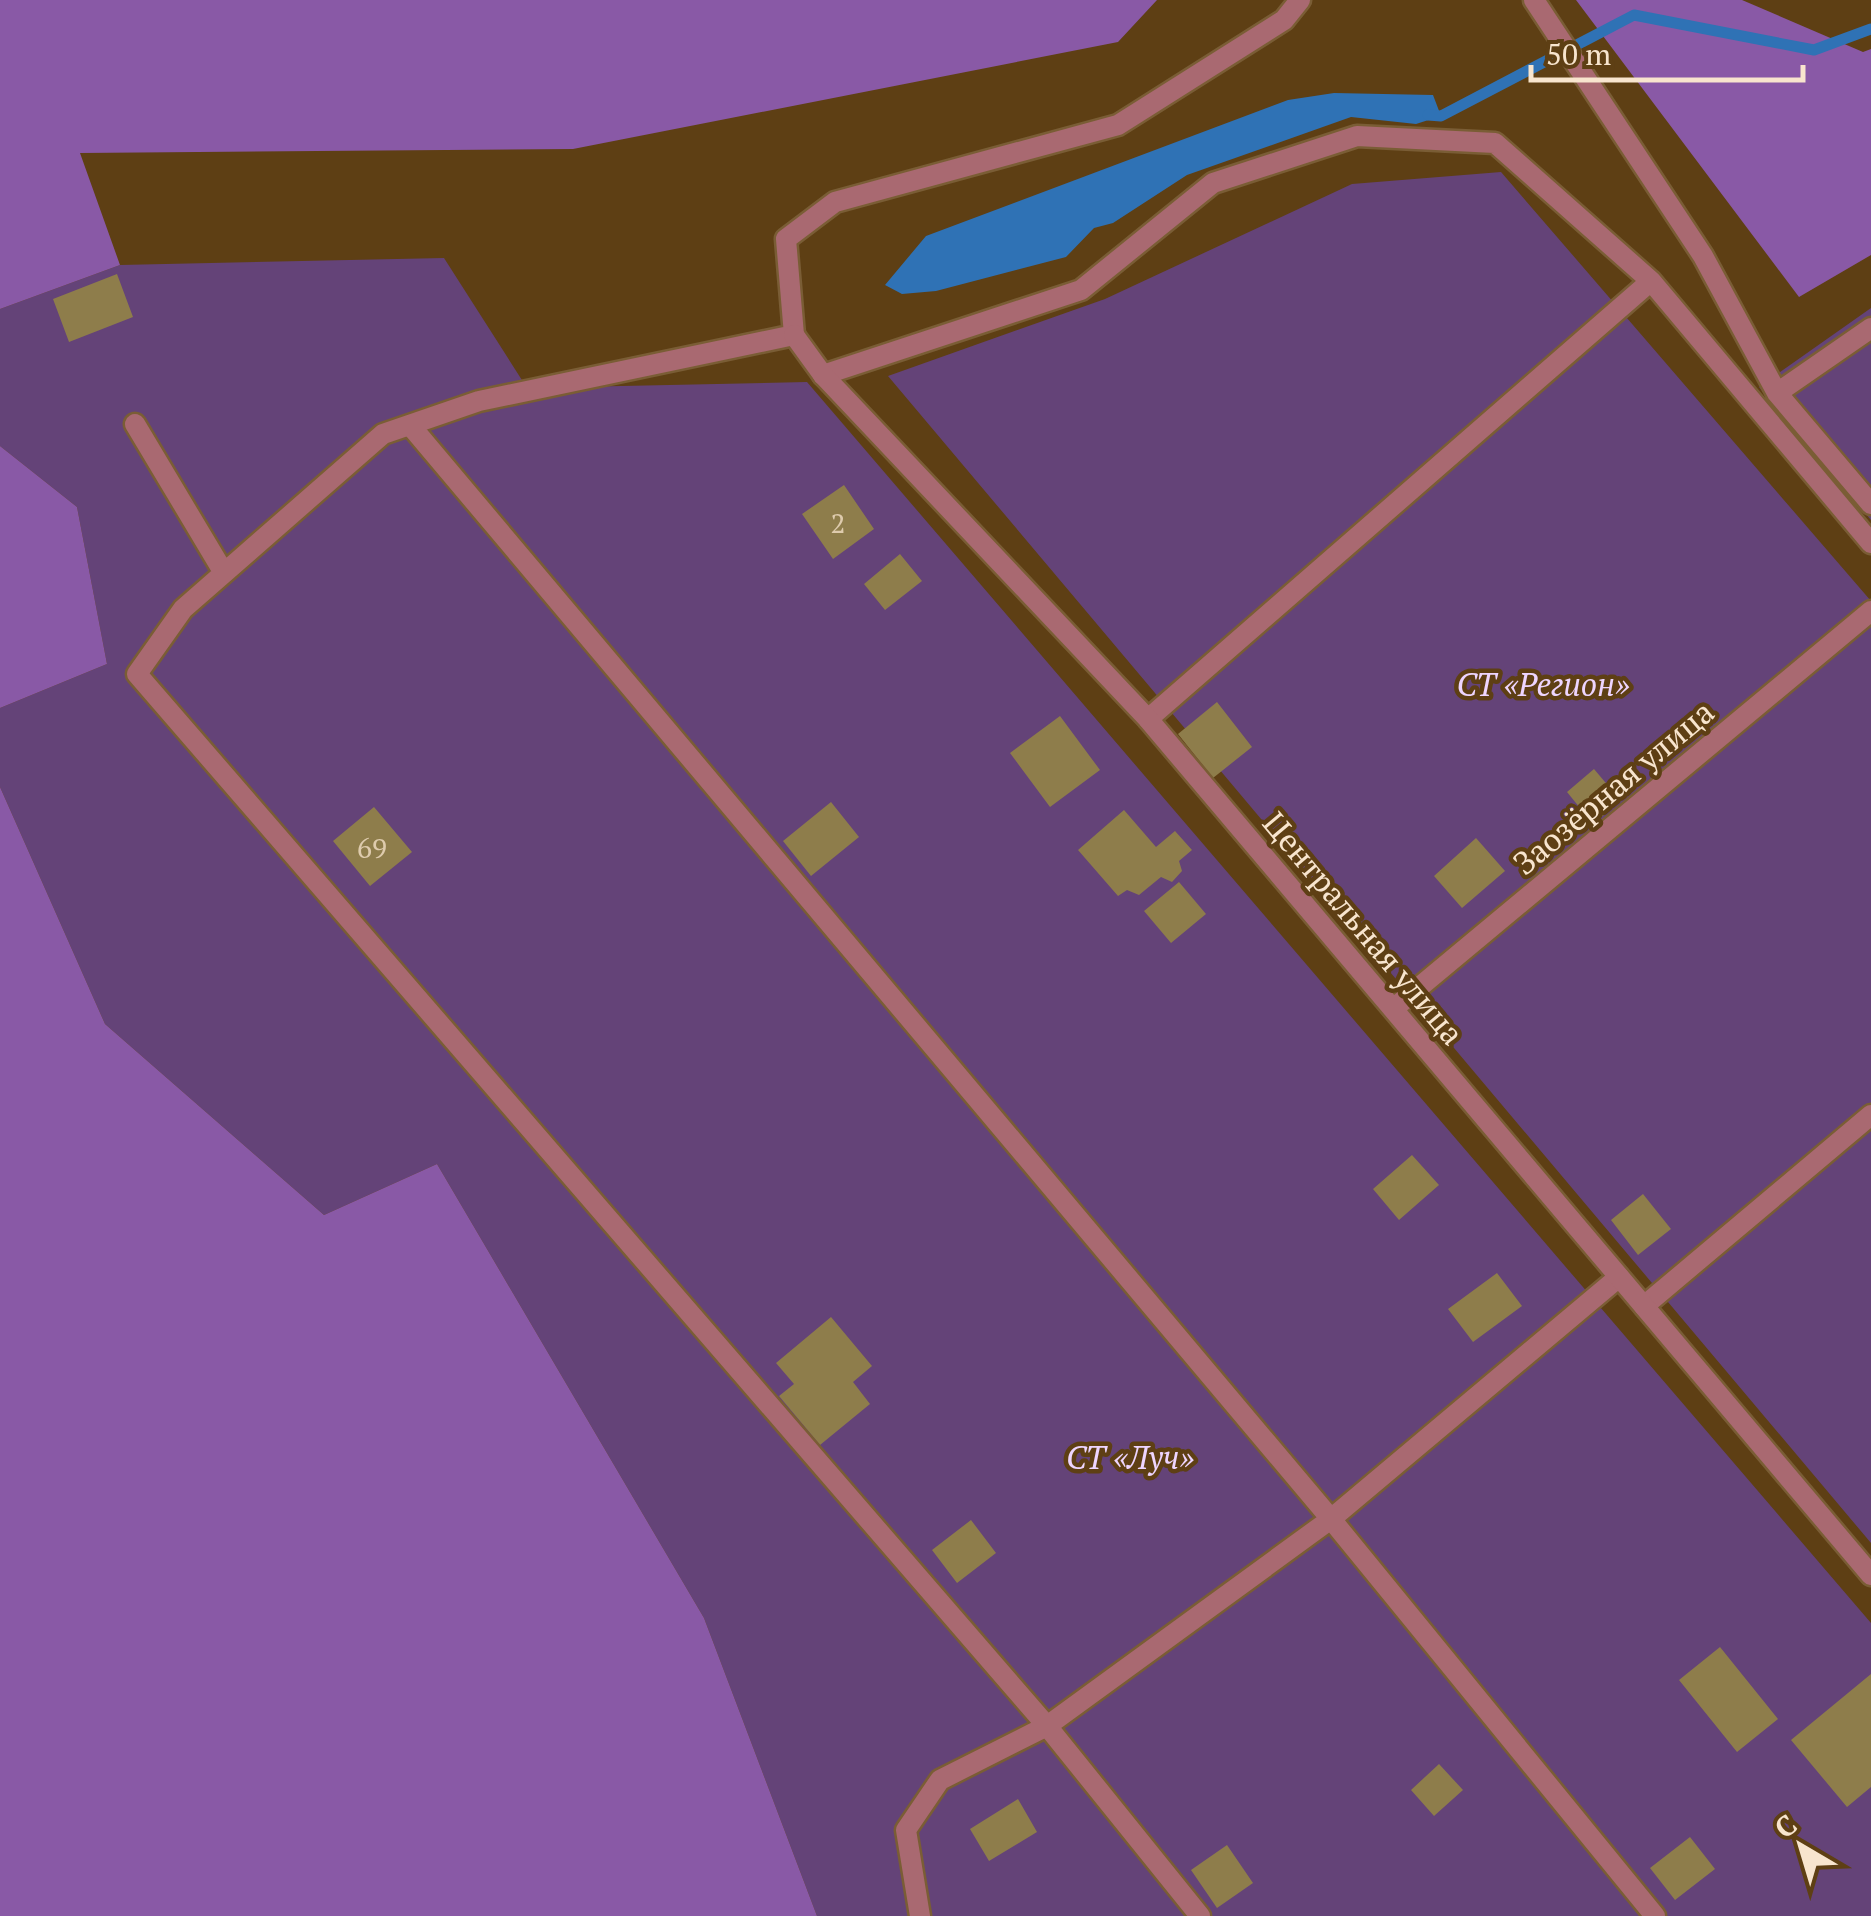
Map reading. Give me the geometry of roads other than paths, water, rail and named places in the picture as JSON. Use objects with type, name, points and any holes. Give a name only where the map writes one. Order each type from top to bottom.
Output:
[{"type":"street","points":[[1200,1916],[1047,1726],[137,674],[182,609],[383,434],[479,401],[794,335],[786,238],[835,202],[1118,125],[1284,20],[1300,0]]},
{"type":"street","points":[[1534,0],[1703,256],[1777,393],[1871,504]]},
{"type":"street","points":[[823,375],[1082,290],[1214,184],[1356,136],[1495,143],[1651,282],[1871,542]]},
{"type":"street","points":[[1148,719],[1651,282]]},
{"type":"street","points":[[1777,393],[1871,328]]},
{"type":"street","name":"Центральная улица","points":[[794,335],[823,375],[1148,719],[1871,1575]]},
{"type":"street","points":[[136,424],[224,572]]},
{"type":"street","points":[[410,424],[1331,1518],[1655,1916]]},
{"type":"street","name":"Заозёрная улица","points":[[1393,1009],[1871,611]]},
{"type":"street","points":[[1644,1306],[1871,1115]]},
{"type":"street","points":[[920,1916],[906,1830],[940,1780],[1047,1726],[1331,1518],[1620,1277]]},
{"type":"water","points":[[1334,93],[1433,95],[1441,116],[1416,124],[1351,117],[1187,175],[1113,223],[1094,228],[1066,257],[936,291],[902,294],[885,285],[926,236],[1288,100]]},
{"type":"waterway","points":[[1428,115],[1441,116],[1634,15],[1814,50],[1871,29]]},
{"type":"park label","name":"СТ «Регион»","points":[[1543,684]]},
{"type":"park label","name":"СТ «Луч»","points":[[1130,1457]]}]
